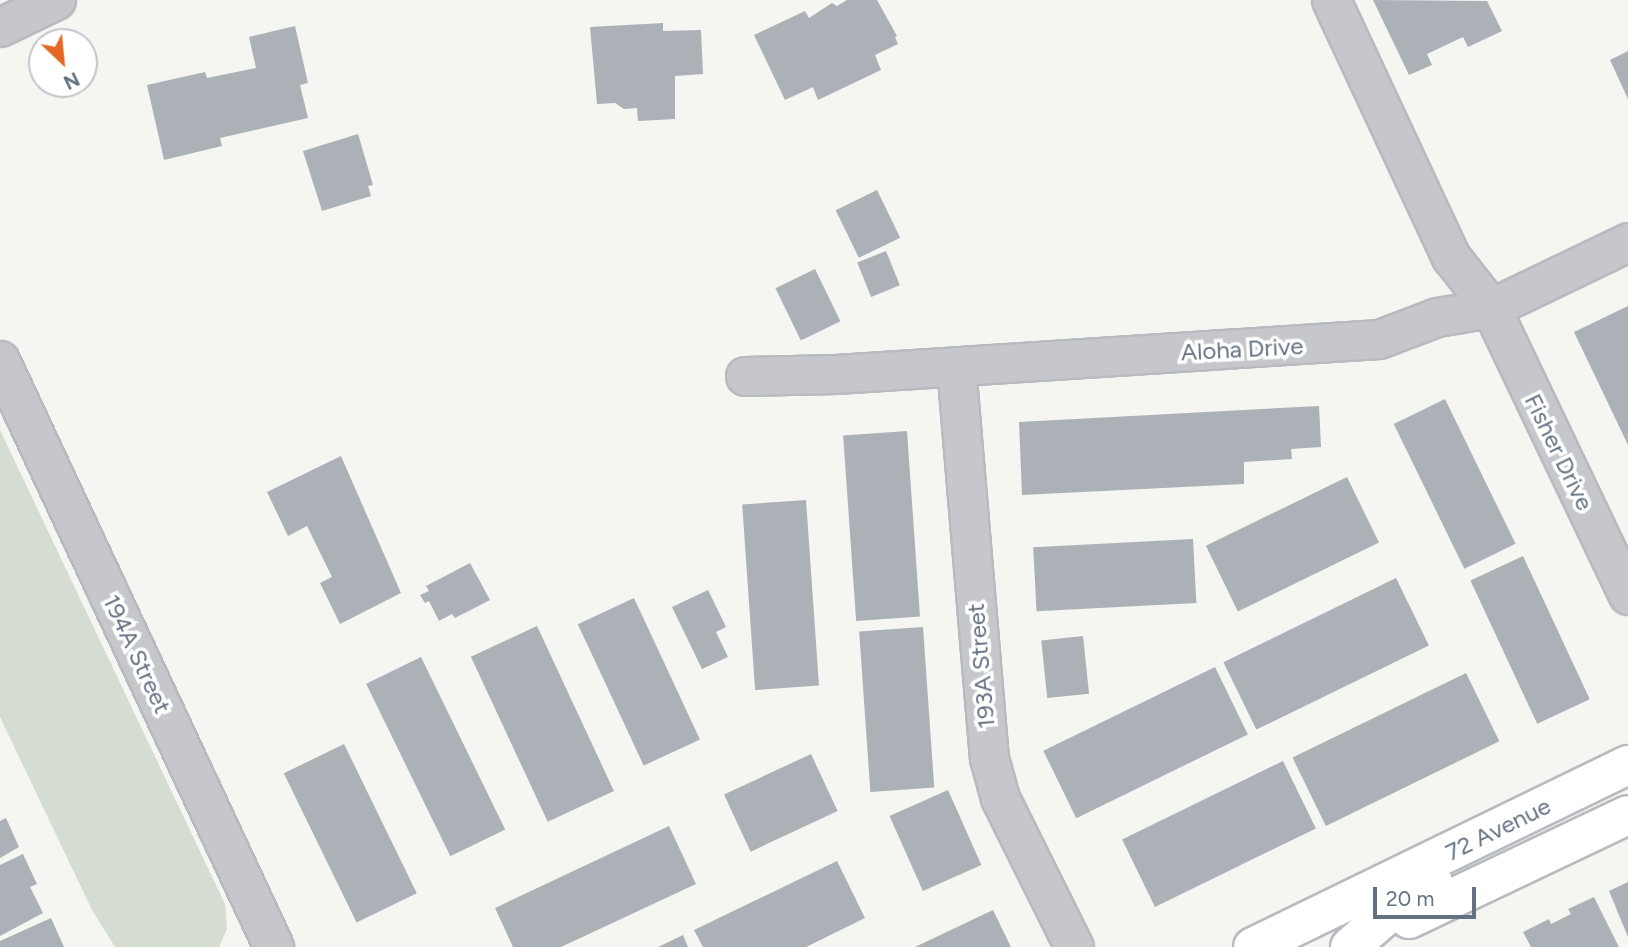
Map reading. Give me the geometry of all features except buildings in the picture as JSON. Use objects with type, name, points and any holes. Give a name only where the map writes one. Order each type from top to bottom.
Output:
[{"type":"main road","name":"72 Avenue","points":[[1254,947],[1628,765]]},
{"type":"main road","points":[[1350,947],[1414,891],[1628,790]]},
{"type":"main road","name":"72 Avenue","points":[[1350,947],[1628,816]]},
{"type":"street","points":[[0,27],[56,0]]},
{"type":"street","name":"Fisher Drive","points":[[1331,0],[1451,257],[1491,308],[1628,595]]},
{"type":"street","name":"Aloha Drive","points":[[745,376],[1353,342],[1405,331],[1437,317],[1491,308],[1628,242]]},
{"type":"street","name":"194A Street","points":[[0,361],[270,946]]},
{"type":"street","name":"193A Street","points":[[956,366],[989,758],[1000,798],[1074,947]]},
{"type":"shaded area","points":[[0,430],[225,904],[227,929],[219,947],[115,947],[92,910],[0,717]]}]
